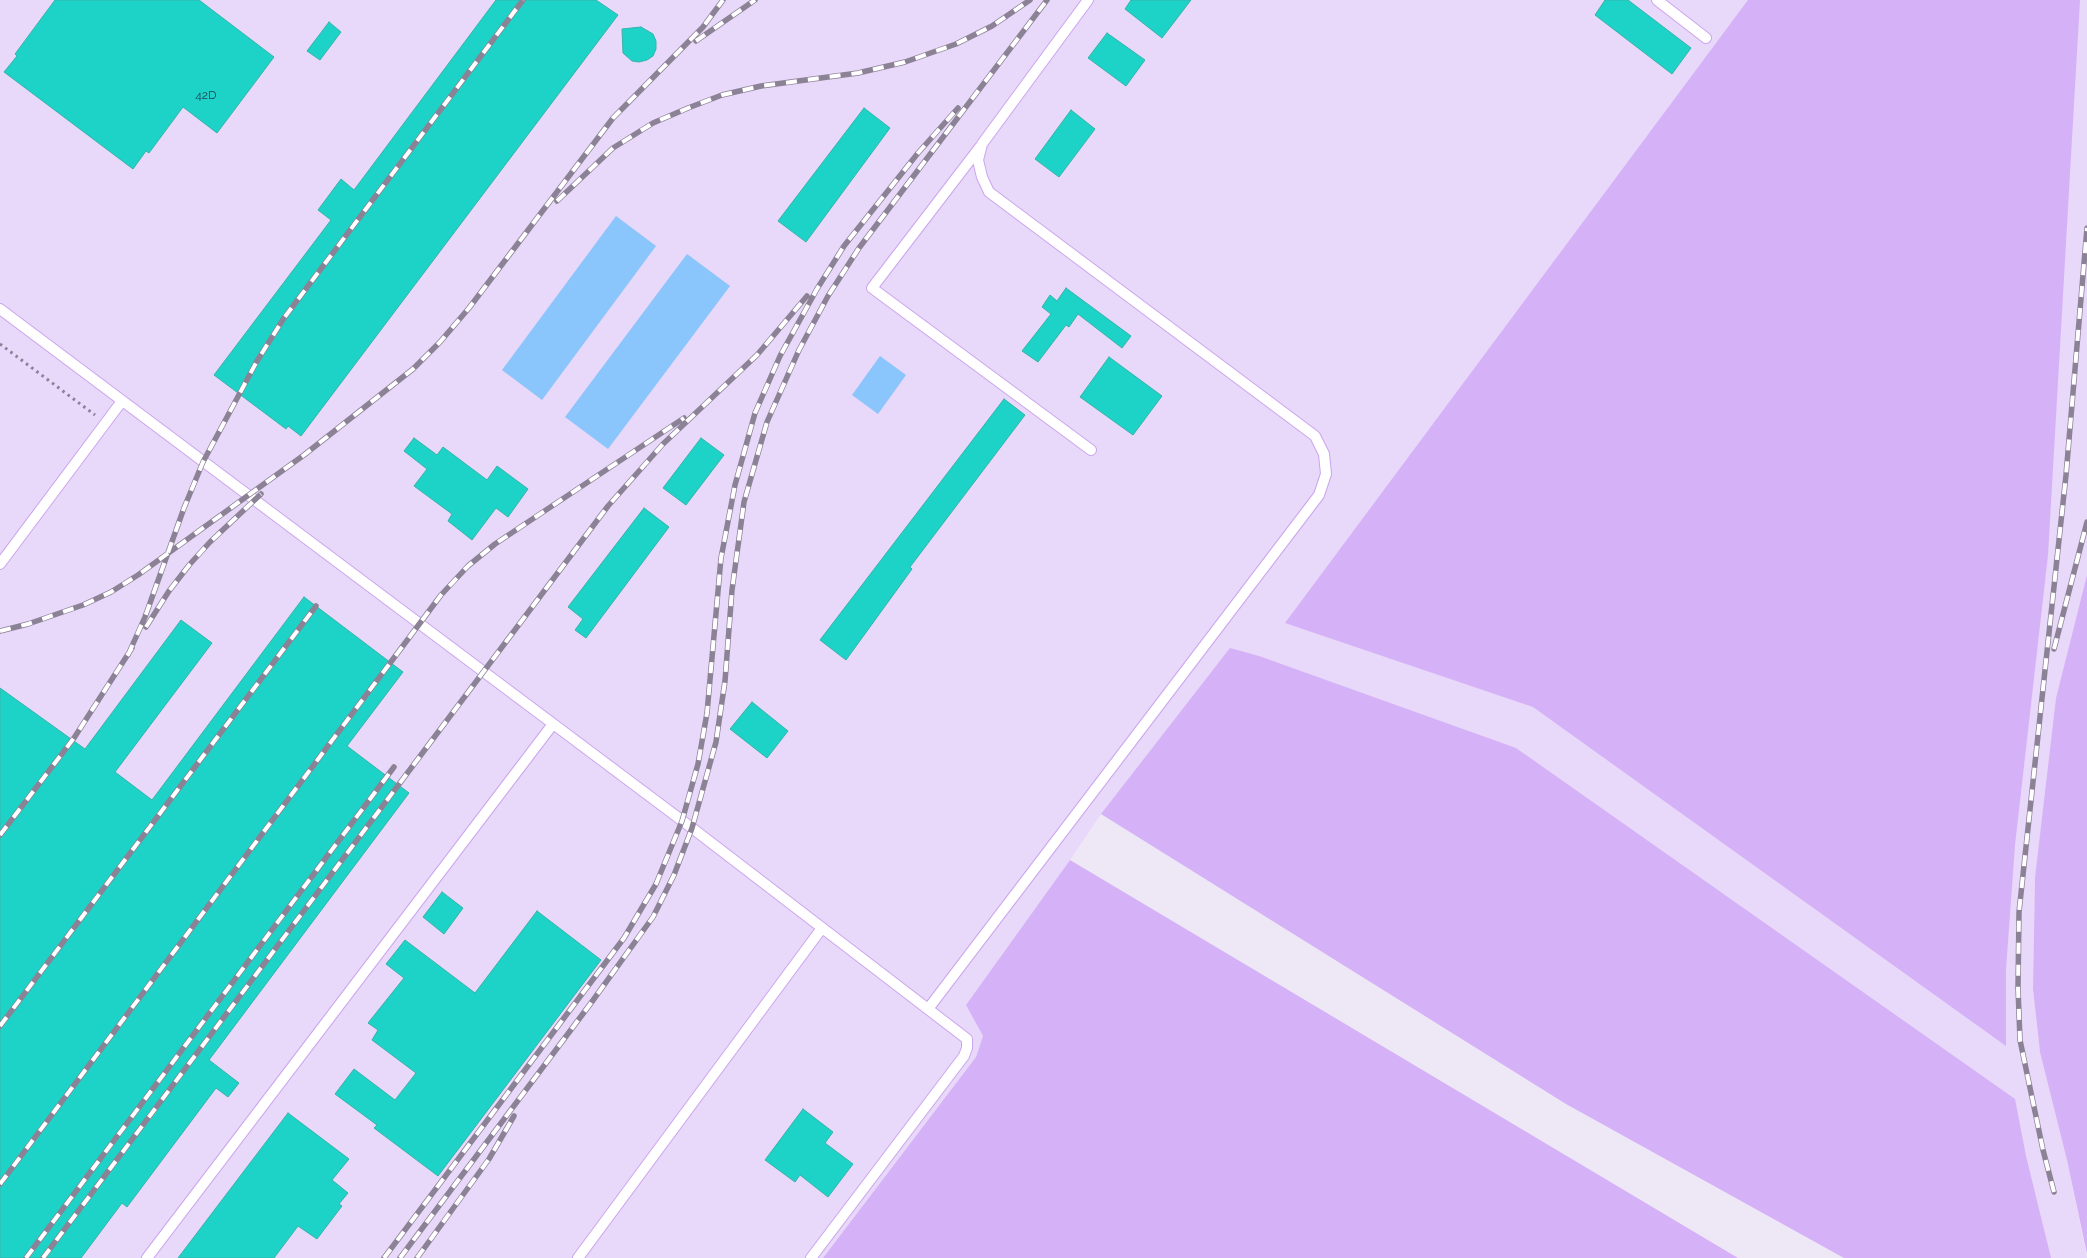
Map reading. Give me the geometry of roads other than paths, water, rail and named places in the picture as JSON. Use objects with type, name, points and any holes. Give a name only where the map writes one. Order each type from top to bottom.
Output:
[{"type":"lane","points":[[1088,0],[982,144],[872,288],[1091,450]]},
{"type":"lane","points":[[1657,0],[1706,38]]},
{"type":"lane","points":[[928,1009],[1319,495],[1326,474],[1324,454],[1315,436],[989,192],[982,177],[978,160],[982,144]]},
{"type":"lane","points":[[0,309],[553,724],[967,1039],[967,1048],[964,1056],[811,1258]]},
{"type":"lane","points":[[0,564],[122,401]]},
{"type":"lane","points":[[147,1258],[553,724]]},
{"type":"lane","points":[[578,1258],[822,928]]},
{"type":"water","points":[[616,216],[656,246],[542,400],[502,370]]},
{"type":"water","points":[[687,254],[730,286],[608,449],[565,417]]},
{"type":"water","points":[[880,356],[906,375],[878,414],[852,395]]},
{"type":"railway","points":[[128,655],[145,617],[184,508],[203,462],[257,361],[284,318],[523,0]]},
{"type":"railway","points":[[0,631],[28,624],[83,605],[111,592],[138,575],[304,455],[413,369],[440,342],[469,308],[613,118],[703,27],[723,0]]},
{"type":"railway","points":[[696,41],[755,0]]},
{"type":"railway","points":[[557,201],[613,148],[653,123],[688,108],[722,95],[761,86],[858,73],[905,62],[956,44],[992,26],[1030,0]]},
{"type":"railway","points":[[400,1258],[653,917],[674,875],[692,828],[716,742],[725,681],[732,590],[744,502],[767,422],[799,350],[828,296],[859,248],[1047,0]]},
{"type":"railway","points":[[384,1258],[624,938],[656,884],[682,821],[698,764],[707,713],[721,558],[735,485],[755,413],[780,356],[817,289],[844,246],[918,153],[958,108]]},
{"type":"railway","points":[[2054,1192],[2043,1150],[2020,1040],[2018,988],[2019,912],[2066,475],[2087,228]]},
{"type":"railway","points":[[43,1258],[608,506],[663,444],[757,355],[807,296]]},
{"type":"railway","points":[[0,1184],[441,595],[468,566],[495,544],[684,418]]},
{"type":"railway","points":[[146,627],[169,591],[190,564],[210,542],[261,494]]},
{"type":"railway","points":[[2054,649],[2087,522]]},
{"type":"railway","points":[[0,1026],[316,606]]},
{"type":"railway","points":[[0,835],[74,738],[132,648]]},
{"type":"railway","points":[[26,1258],[394,767]]},
{"type":"railway","points":[[417,1258],[489,1159],[514,1116]]}]
